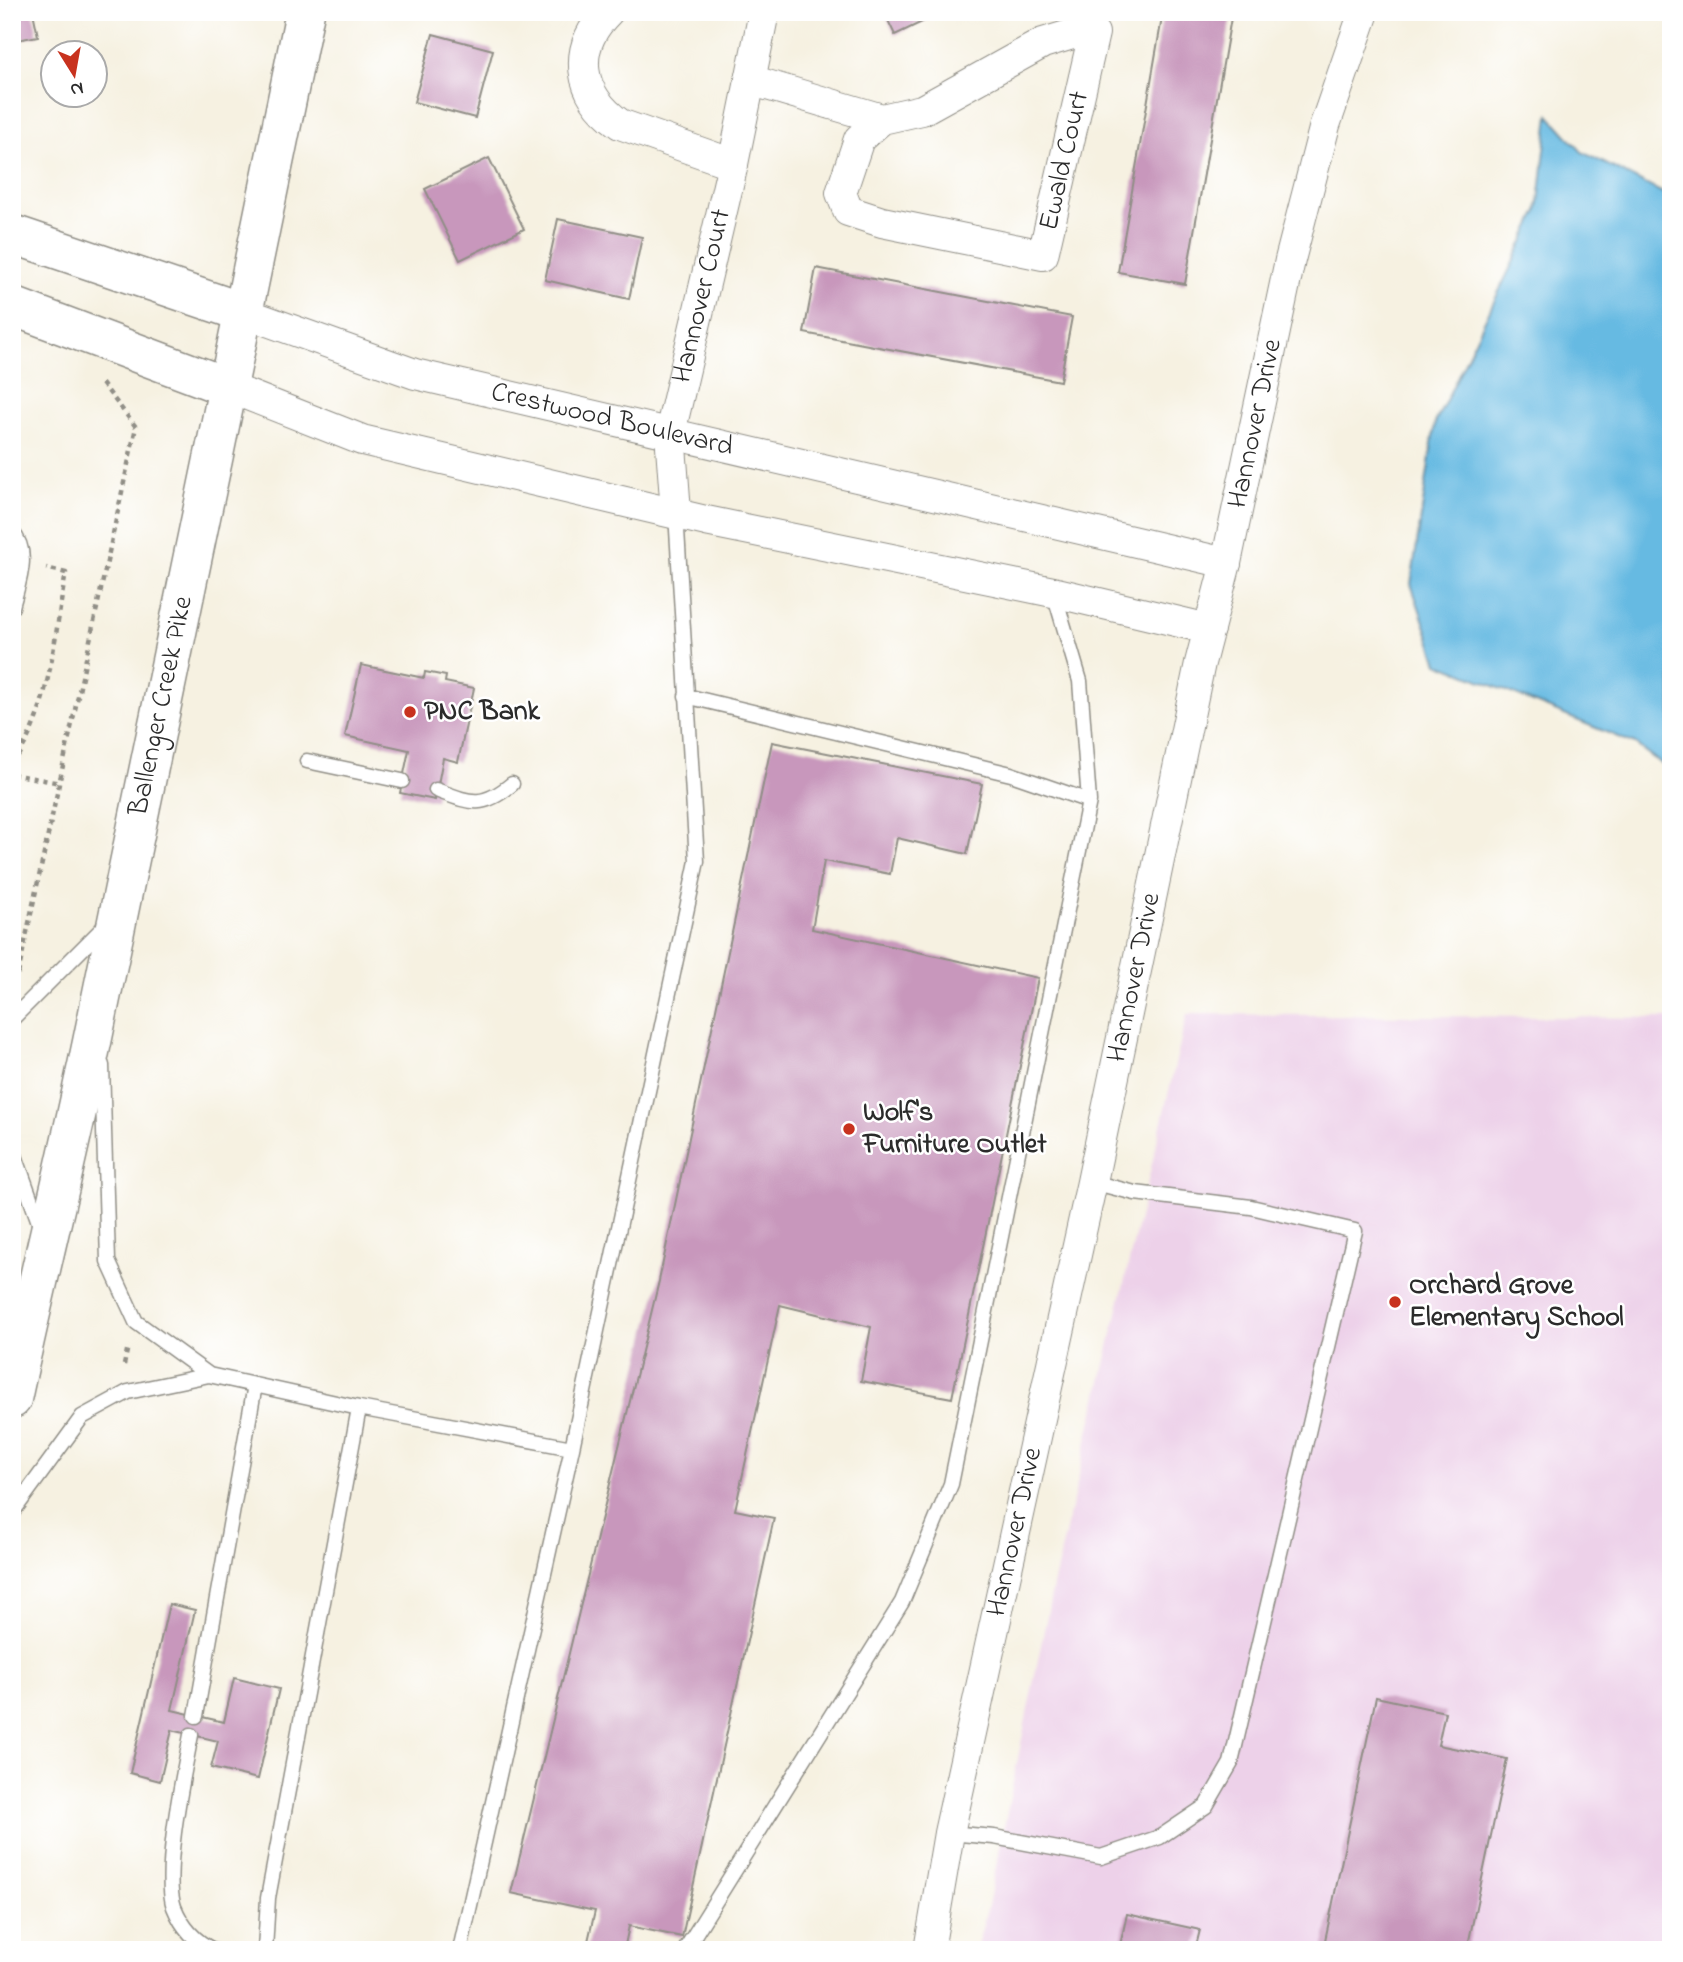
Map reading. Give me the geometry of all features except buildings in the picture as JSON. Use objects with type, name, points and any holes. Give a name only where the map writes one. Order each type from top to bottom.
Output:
[{"type":"main road","name":"Ballenger Creek Pike","points":[[12,1399],[100,1003],[116,915],[230,388],[306,12]]},
{"type":"main road","name":"Crestwood Boulevard","points":[[12,234],[244,313]]},
{"type":"main road","points":[[12,306],[230,388]]},
{"type":"street","points":[[608,12],[596,24],[587,41],[583,60],[585,79],[592,97],[604,113],[620,124],[733,164]]},
{"type":"street","name":"Hannover Court","points":[[676,512],[670,433],[733,164],[764,12]]},
{"type":"street","name":"Hannover Drive","points":[[929,1950],[949,1833],[1092,1182],[1200,663],[1226,563],[1290,260],[1325,125],[1364,12]]},
{"type":"street","name":"Ewald Court","points":[[750,80],[882,119],[922,110],[1043,43],[1076,33],[1094,33],[1043,256],[882,222],[848,211],[841,193],[859,139],[882,119]]},
{"type":"street","name":"Crestwood Boulevard","points":[[244,313],[415,374],[1226,563]]},
{"type":"street","points":[[230,388],[362,440],[706,521],[1053,592],[1209,629]]},
{"type":"lane","points":[[460,1950],[572,1448],[697,861],[676,512]]},
{"type":"lane","points":[[12,532],[19,539],[23,563],[12,607]]},
{"type":"lane","points":[[685,1950],[902,1602],[951,1485],[1088,801],[1080,681],[1053,592]]},
{"type":"lane","points":[[686,696],[1011,774],[1088,801]]},
{"type":"lane","points":[[307,761],[402,780]]},
{"type":"lane","points":[[436,790],[479,804],[498,796],[512,783]]},
{"type":"lane","points":[[12,1019],[116,915]]},
{"type":"lane","points":[[100,1003],[108,1261],[136,1322],[209,1375],[359,1408],[572,1448]]},
{"type":"lane","points":[[12,1147],[46,1241]]},
{"type":"lane","points":[[949,1833],[1101,1857],[1160,1837],[1206,1806],[1231,1763],[1355,1231],[1251,1207],[1135,1193],[1092,1182]]},
{"type":"lane","points":[[12,1513],[82,1417],[128,1392],[209,1375]]},
{"type":"lane","points":[[196,1716],[255,1385]]},
{"type":"lane","points":[[265,1950],[268,1898],[359,1408]]},
{"type":"lane","points":[[191,1735],[179,1796],[172,1875],[174,1906],[194,1941],[213,1950]]},
{"type":"path","points":[[17,981],[136,427],[95,374]]},
{"type":"path","points":[[12,764],[33,726],[43,693],[66,573],[23,563]]},
{"type":"path","points":[[12,774],[60,783]]},
{"type":"path","points":[[123,1368],[129,1342]]},
{"type":"shaded area","name":"Orchard Grove Elementary School","points":[[1187,1014],[1671,1018],[1671,1950],[976,1950],[988,1906],[1053,1586]]},
{"type":"water","points":[[1549,115],[1582,152],[1671,197],[1671,771],[1635,744],[1438,663],[1411,584],[1435,423],[1538,211]]},
{"type":"place","name":"PNC Bank","points":[[410,712]]},
{"type":"place","name":"Wolf's Furniture Outlet","points":[[849,1129]]},
{"type":"place","name":"Orchard Grove Elementary School","points":[[1395,1302]]}]
